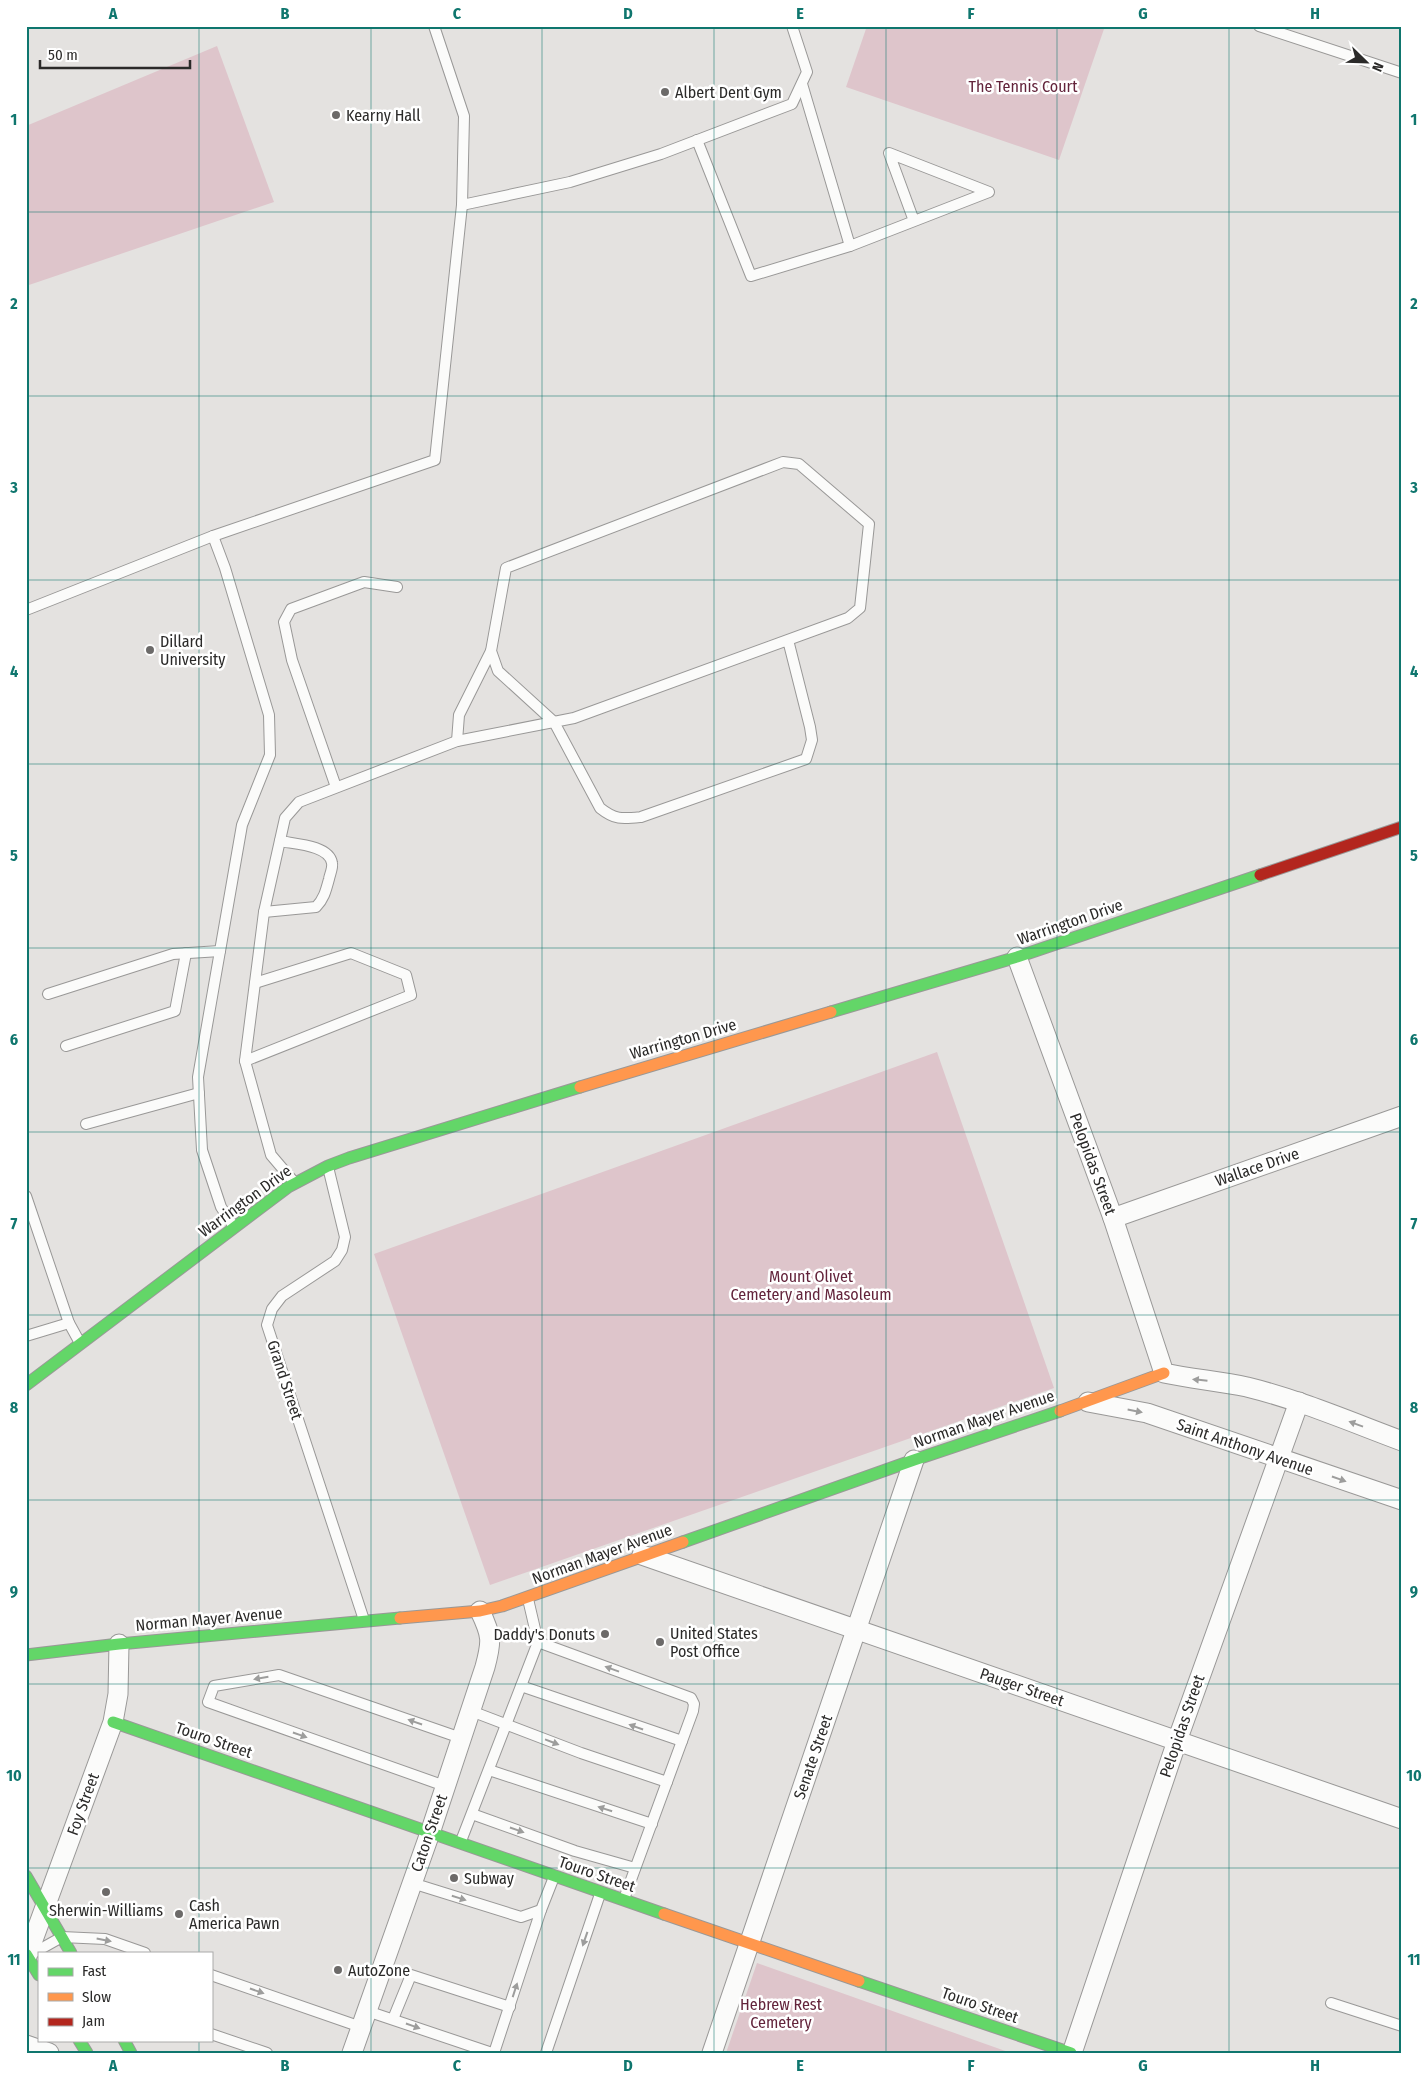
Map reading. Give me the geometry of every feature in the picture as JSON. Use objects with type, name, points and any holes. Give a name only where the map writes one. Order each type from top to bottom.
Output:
[{"type":"street","name":"Warrington Drive","points":[[26,1385],[296,1183],[328,1166],[501,1110],[1017,957],[1402,827]]},
{"type":"street","name":"Pelopidas Street","points":[[1017,957],[1113,1218],[1164,1373]]},
{"type":"street","name":"Wallace Drive","points":[[1113,1218],[1402,1116]]},
{"type":"street","name":"Norman Mayer Avenue","points":[[26,1655],[119,1644],[480,1612],[527,1598],[914,1460],[1087,1402],[1164,1373]]},
{"type":"street","points":[[1164,1373],[1247,1387],[1299,1402],[1402,1440]]},
{"type":"street","name":"Saint Anthony Avenue","points":[[1087,1402],[1147,1413],[1402,1500]]},
{"type":"street","name":"Pelopidas Street","points":[[1071,2053],[1176,1741],[1299,1402]]},
{"type":"street","name":"Senate Street","points":[[712,2053],[914,1460]]},
{"type":"street","name":"Pauger Street","points":[[642,1556],[1402,1820]]},
{"type":"street","name":"Caton Street","points":[[352,2053],[430,1833],[490,1647],[490,1632],[480,1612]]},
{"type":"street","name":"Foy Street","points":[[27,1956],[114,1722],[118,1694],[119,1644]]},
{"type":"street","name":"Touro Street","points":[[114,1722],[623,1901],[1071,2053]]},
{"type":"street","points":[[26,1876],[70,1952]]},
{"type":"street","points":[[27,1956],[38,1973]]},
{"type":"street","points":[[80,2042],[87,2053]]},
{"type":"street","points":[[26,2045],[49,2053]]},
{"type":"lane","points":[[26,610],[213,536],[435,460],[462,205],[464,116],[434,26]]},
{"type":"lane","points":[[462,205],[570,182],[697,140],[792,104],[808,72],[792,26]]},
{"type":"lane","points":[[1259,26],[1402,73]]},
{"type":"lane","points":[[802,84],[850,246]]},
{"type":"lane","points":[[697,140],[751,276],[850,246],[989,192],[889,154],[914,221]]},
{"type":"lane","points":[[296,1183],[270,1155],[245,1061],[264,912],[285,818],[299,802],[457,741],[574,718],[848,618],[860,608],[869,524],[799,464],[783,462],[506,568],[491,651],[459,715],[457,741]]},
{"type":"lane","points":[[213,536],[225,568],[269,715],[270,755],[242,825],[198,1077],[202,1150],[221,1208],[234,1228]]},
{"type":"lane","points":[[336,787],[292,660],[284,622],[291,609],[364,582],[397,587]]},
{"type":"lane","points":[[491,651],[498,672],[554,722],[600,808],[610,816],[624,819],[641,818],[806,759],[812,740],[810,726],[788,640]]},
{"type":"lane","points":[[264,912],[316,907],[325,897],[332,869],[332,863],[328,854],[318,849],[280,841]]},
{"type":"lane","points":[[48,994],[173,954],[220,951]]},
{"type":"lane","points":[[66,1046],[175,1011],[186,953]]},
{"type":"lane","points":[[245,1061],[412,995],[406,975],[351,953],[255,982]]},
{"type":"lane","points":[[86,1124],[199,1093]]},
{"type":"lane","name":"Grand Street","points":[[328,1166],[345,1237],[342,1250],[335,1261],[282,1296],[272,1309],[267,1325],[364,1621]]},
{"type":"lane","points":[[26,1196],[69,1323],[80,1344]]},
{"type":"lane","points":[[26,1336],[69,1323]]},
{"type":"lane","points":[[460,1844],[538,1642],[527,1598]]},
{"type":"lane","points":[[538,1642],[691,1698],[694,1704],[623,1901]]},
{"type":"lane","points":[[445,1786],[208,1702],[214,1686],[279,1675],[461,1738]]},
{"type":"lane","points":[[521,1686],[682,1741]]},
{"type":"lane","points":[[470,1711],[581,1753],[667,1782]]},
{"type":"lane","points":[[489,1770],[652,1824]]},
{"type":"lane","points":[[472,1814],[575,1851],[635,1868]]},
{"type":"lane","points":[[212,1975],[364,2019],[393,2019],[493,2053],[554,1877]]},
{"type":"lane","points":[[412,1884],[521,1917],[541,1910]]},
{"type":"lane","points":[[546,2053],[601,1893]]},
{"type":"lane","points":[[27,1956],[62,1936],[105,1939],[142,1952]]},
{"type":"lane","points":[[393,2019],[411,1975],[510,2007]]},
{"type":"lane","points":[[1331,2003],[1402,2026]]},
{"type":"lane","points":[[212,2034],[267,2053]]},
{"type":"green space","name":"The Tennis Court","points":[[867,26],[1105,26],[1059,160],[846,87]]},
{"type":"green space","points":[[217,46],[274,202],[26,286],[26,126]]},
{"type":"green space","name":"Mount Olivet Cemetery and Masoleum","points":[[937,1052],[1054,1388],[490,1585],[374,1254]]},
{"type":"green space","name":"Hebrew Rest Cemetery","points":[[757,1963],[1011,2053],[726,2053]]},
{"type":"traffic: fast","points":[[831,1012],[1017,957],[1260,875]]},
{"type":"traffic: fast","points":[[26,1385],[288,1187],[328,1166],[349,1158],[580,1087]]},
{"type":"traffic: fast","points":[[683,1542],[914,1460],[1060,1411]]},
{"type":"traffic: fast","points":[[26,1655],[119,1644],[400,1618]]},
{"type":"traffic: fast","points":[[113,1722],[664,1914]]},
{"type":"traffic: fast","points":[[26,1876],[70,1952]]},
{"type":"traffic: fast","points":[[26,1954],[38,1973]]},
{"type":"traffic: fast","points":[[859,1981],[1071,2053]]},
{"type":"traffic: fast","points":[[80,2042],[87,2053]]},
{"type":"traffic: fast","points":[[125,2042],[131,2053]]},
{"type":"traffic: slow","points":[[580,1087],[831,1012]]},
{"type":"traffic: slow","points":[[1060,1411],[1164,1373]]},
{"type":"traffic: slow","points":[[400,1618],[480,1611],[502,1606],[683,1542]]},
{"type":"traffic: slow","points":[[664,1914],[859,1981]]},
{"type":"traffic: jam","points":[[1260,875],[1402,827]]},
{"type":"place","name":"Albert Dent Gym","points":[[665,92]]},
{"type":"place","name":"Kearny Hall","points":[[336,115]]},
{"type":"place","name":"Dillard University","points":[[150,650]]},
{"type":"place","name":"Daddy's Donuts","points":[[605,1634]]},
{"type":"place","name":"United States Post Office","points":[[660,1642]]},
{"type":"place","name":"Subway","points":[[454,1878]]},
{"type":"place","name":"Sherwin-Williams","points":[[106,1892]]},
{"type":"place","name":"Cash America Pawn","points":[[179,1914]]},
{"type":"place","name":"AutoZone","points":[[338,1970]]}]
